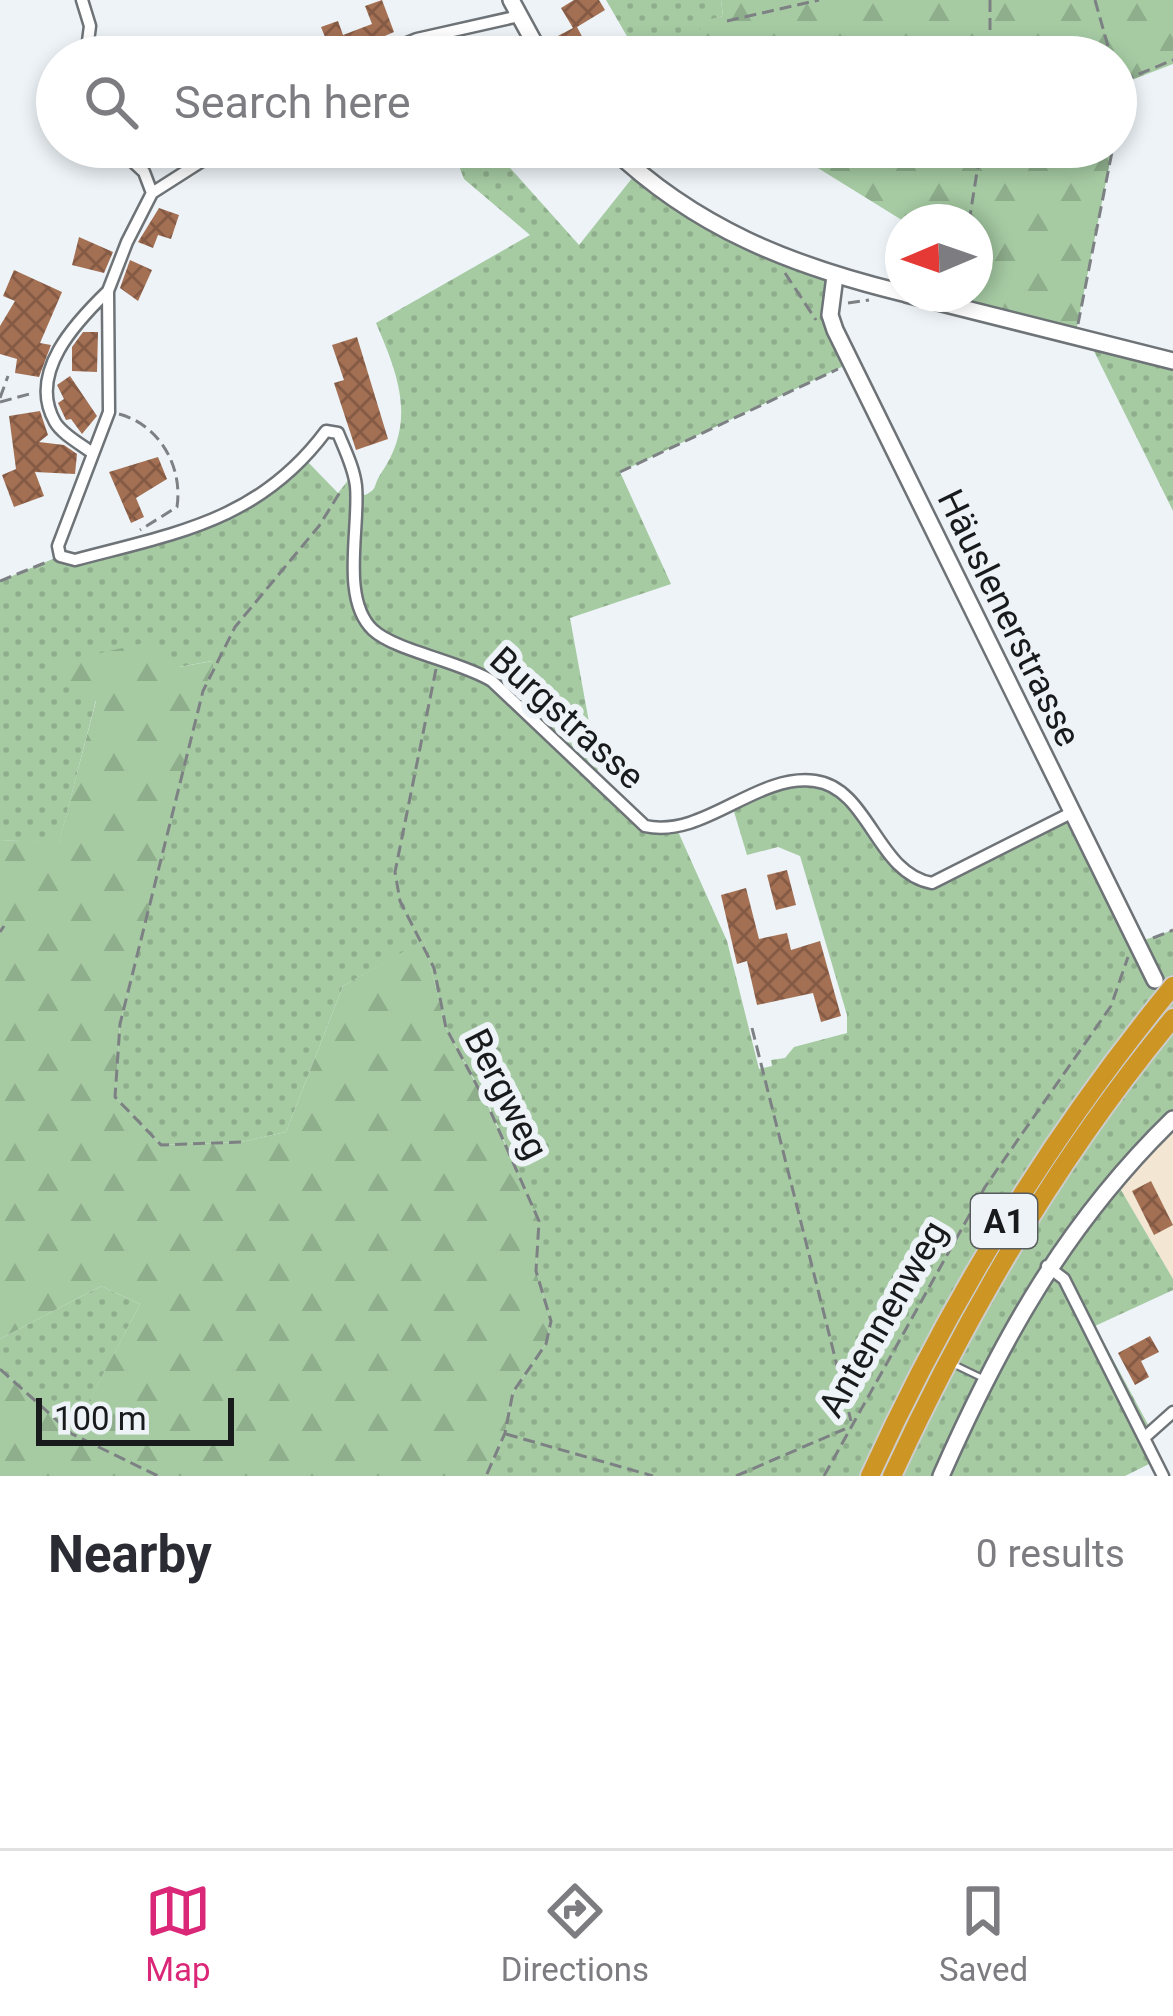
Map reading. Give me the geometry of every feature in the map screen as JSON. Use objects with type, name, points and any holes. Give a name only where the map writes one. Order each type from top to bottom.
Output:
[{"type":"highway","name":"A1","points":[[870,1476],[929,1352],[1011,1209],[1164,983]]},
{"type":"highway","name":"A1","points":[[892,1476],[948,1361],[1052,1183],[1173,1018]]},
{"type":"street","points":[[82,0],[89,36]]},
{"type":"street","points":[[426,36],[515,8],[530,36]]},
{"type":"street","points":[[140,168],[152,193]]},
{"type":"street","points":[[91,452],[56,426],[47,392],[62,340],[108,291],[152,193],[191,168]]},
{"type":"street","points":[[636,168],[677,203],[724,232],[835,276],[885,289]]},
{"type":"street","name":"Häuslenerstrasse","points":[[835,276],[830,315],[835,330],[1071,813],[1137,943],[1164,983]]},
{"type":"street","points":[[108,291],[109,411],[58,546],[60,556],[74,560],[195,528],[248,506],[278,485],[326,431],[338,433],[354,473]]},
{"type":"street","points":[[976,312],[1173,361]]},
{"type":"street","name":"Burgstrasse","points":[[354,473],[356,600],[370,628],[390,642],[439,655],[492,681],[645,826],[676,827],[790,782],[811,780],[843,795],[903,870],[932,883],[1071,813]]},
{"type":"street","points":[[941,1476],[984,1379],[1047,1266],[1114,1178],[1173,1119]]},
{"type":"street","points":[[1047,1266],[1064,1279],[1163,1476]]},
{"type":"street","points":[[1145,1437],[1173,1412]]},
{"type":"lane","points":[[948,1361],[984,1379]]},
{"type":"path","points":[[727,21],[820,0]]},
{"type":"path","points":[[990,0],[990,36]]},
{"type":"path","points":[[1095,0],[1105,36]]},
{"type":"path","points":[[1137,74],[1173,60]]},
{"type":"path","points":[[972,204],[978,168]]},
{"type":"path","points":[[1075,337],[1109,168]]},
{"type":"path","points":[[769,266],[794,281],[823,335]]},
{"type":"path","points":[[831,352],[839,369]]},
{"type":"path","points":[[620,472],[833,372]]},
{"type":"path","points":[[8,376],[0,400],[47,392]]},
{"type":"path","points":[[109,411],[141,424],[159,440],[174,465],[177,507],[140,530]]},
{"type":"path","points":[[242,1142],[161,1145],[115,1097],[120,1024],[203,691],[235,627],[319,526],[354,473]]},
{"type":"path","points":[[0,581],[60,556]]},
{"type":"path","name":"Bergweg","points":[[439,655],[395,872],[400,901],[434,968],[446,1028],[490,1108],[538,1221],[536,1271],[551,1321],[546,1343],[512,1392],[505,1433],[486,1476]]},
{"type":"path","points":[[0,932],[4,926]]},
{"type":"path","points":[[1137,943],[1173,930]]},
{"type":"path","name":"Antennenweg","points":[[824,1476],[846,1428],[944,1268],[985,1187],[1111,1006],[1137,943]]},
{"type":"path","points":[[752,1028],[851,1421]]},
{"type":"path","points":[[0,1369],[72,1434],[158,1476]]},
{"type":"path","points":[[736,1476],[846,1428]]},
{"type":"path","points":[[505,1433],[653,1476]]},
{"type":"shaded area","points":[[1173,1119],[1173,1279],[1114,1178]]},
{"type":"green space","points":[[606,0],[721,0],[723,16],[704,22],[697,36],[627,36]]},
{"type":"green space","points":[[721,0],[1173,0],[1173,64],[1137,78],[1137,36],[696,36],[704,21],[723,16]]},
{"type":"green space","points":[[460,168],[510,168],[579,245],[637,172],[677,203],[835,276],[831,302],[850,363],[620,472],[671,584],[570,618],[601,788],[631,818],[676,827],[727,941],[759,1069],[772,1066],[771,1060],[785,1058],[794,1047],[847,1033],[847,1015],[800,856],[778,847],[747,855],[732,805],[790,782],[811,780],[843,795],[903,870],[932,883],[1071,813],[1136,943],[1173,930],[1173,1119],[1114,1178],[1173,1279],[1173,1290],[1095,1326],[1152,1432],[1155,1461],[1125,1476],[486,1476],[505,1433],[513,1392],[546,1344],[551,1321],[536,1271],[538,1221],[490,1108],[446,1028],[424,941],[343,986],[286,1132],[241,1142],[161,1145],[115,1097],[120,1024],[212,661],[179,667],[50,665],[96,700],[59,843],[0,840],[0,581],[60,556],[75,560],[248,506],[305,459],[338,493],[354,473],[356,489],[365,495],[372,491],[391,455],[401,418],[392,362],[376,323],[530,235],[464,179]]},
{"type":"green space","points":[[818,168],[1109,168],[1075,337],[979,312],[993,312],[993,204],[885,204],[885,210]]},
{"type":"green space","points":[[1089,341],[1173,361],[1173,511]]},
{"type":"green space","points":[[144,643],[179,667],[213,661],[120,1024],[115,1097],[161,1145],[241,1142],[286,1132],[343,986],[424,940],[446,1028],[489,1108],[539,1221],[536,1271],[551,1321],[546,1344],[513,1392],[505,1433],[486,1476],[0,1476],[0,1369],[72,1433],[140,1304],[101,1286],[0,1339],[0,840],[59,842],[96,701],[48,665]]},
{"type":"green space","points":[[101,1286],[140,1304],[72,1434],[0,1369],[0,1339]]},
{"type":"building","points":[[382,0],[394,32],[385,36],[325,36],[321,27],[338,21],[343,35],[372,24],[365,6]]},
{"type":"building","points":[[574,0],[599,0],[605,10],[577,27],[582,36],[558,36],[573,28],[561,8]]},
{"type":"building","points":[[159,208],[179,215],[171,239],[158,235],[153,248],[138,242]]},
{"type":"building","points":[[79,237],[113,252],[104,273],[72,265]]},
{"type":"building","points":[[130,260],[152,270],[138,301],[120,288]]},
{"type":"building","points":[[14,270],[62,292],[40,343],[51,345],[39,377],[15,373],[17,359],[0,354],[0,326],[15,301],[3,296]]},
{"type":"building","points":[[83,332],[98,332],[97,372],[72,371],[72,347]]},
{"type":"building","points":[[357,337],[388,439],[356,450],[334,383],[344,380],[332,345]]},
{"type":"building","points":[[70,376],[97,416],[82,434],[71,419],[66,420],[58,403],[64,399],[57,385]]},
{"type":"building","points":[[40,411],[48,435],[39,442],[64,445],[77,454],[75,474],[35,472],[44,496],[14,507],[2,475],[16,469],[9,416]]},
{"type":"building","points":[[158,457],[167,479],[136,498],[144,517],[131,523],[109,472]]},
{"type":"building","points":[[787,870],[796,905],[776,910],[767,875]]},
{"type":"building","points":[[746,888],[759,939],[787,933],[791,950],[820,941],[841,1016],[821,1022],[813,993],[757,1005],[747,961],[737,964],[721,895]]},
{"type":"building","points":[[1151,1181],[1173,1225],[1154,1235],[1132,1191]]},
{"type":"building","points":[[1150,1336],[1159,1352],[1141,1361],[1149,1377],[1135,1385],[1118,1353]]}]
